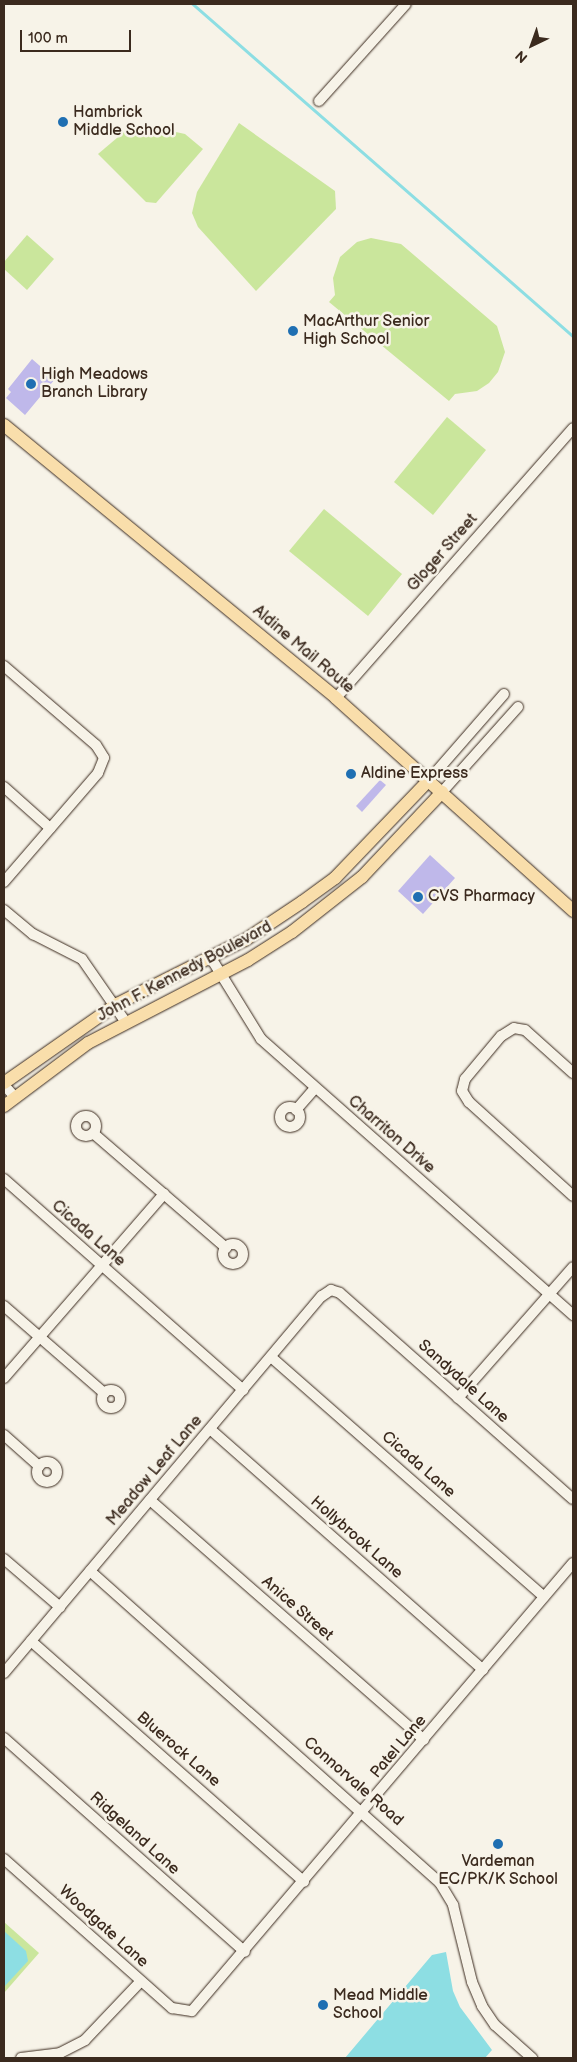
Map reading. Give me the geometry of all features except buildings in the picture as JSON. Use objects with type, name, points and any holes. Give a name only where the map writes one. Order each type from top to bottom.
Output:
[{"type":"main road","name":"Aldine Mail Route","points":[[4,425],[336,698],[573,911]]},
{"type":"main road","name":"John F. Kennedy Boulevard","points":[[4,1084],[117,1004],[211,958],[332,880],[429,780]]},
{"type":"main road","name":"John F. Kennedy Boulevard","points":[[4,1106],[14,1096],[126,1021],[220,974],[292,932],[342,894],[393,848],[442,792]]},
{"type":"main road","points":[[332,880],[342,894]]},
{"type":"street","points":[[319,101],[406,4]]},
{"type":"street","name":"Gloger Street","points":[[336,698],[573,428]]},
{"type":"street","points":[[4,666],[96,745],[104,758],[98,773],[4,882]]},
{"type":"street","name":"John F. Kennedy Boulevard","points":[[429,780],[504,694]]},
{"type":"street","name":"John F. Kennedy Boulevard","points":[[442,792],[518,707]]},
{"type":"street","points":[[4,787],[50,828]]},
{"type":"street","points":[[4,910],[33,934],[82,959],[117,1004],[126,1021]]},
{"type":"street","name":"Charriton Drive","points":[[211,958],[261,1039],[573,1315]]},
{"type":"street","points":[[573,1073],[519,1028],[508,1030],[465,1079],[464,1096],[573,1196]]},
{"type":"street","points":[[4,1084],[14,1096]]},
{"type":"street","points":[[296,1110],[315,1088]]},
{"type":"street","points":[[93,1133],[226,1248]]},
{"type":"street","name":"Cicada Lane","points":[[4,1180],[243,1390]]},
{"type":"street","points":[[4,1378],[164,1194]]},
{"type":"street","points":[[458,1398],[573,1267]]},
{"type":"street","name":"Meadow Leaf Lane","points":[[4,1674],[271,1356],[331,1290]]},
{"type":"street","name":"Sandydale Lane","points":[[331,1290],[340,1293],[573,1499]]},
{"type":"street","points":[[4,1306],[104,1393]]},
{"type":"street","name":"Cicada Lane","points":[[271,1356],[544,1597]]},
{"type":"street","name":"Hollybrook Lane","points":[[210,1429],[483,1670]]},
{"type":"street","points":[[4,1436],[39,1466]]},
{"type":"street","name":"Anice Street","points":[[150,1500],[424,1740]]},
{"type":"street","points":[[4,1559],[60,1607]]},
{"type":"street","name":"Patel Lane","points":[[185,2012],[197,2008],[573,1563]]},
{"type":"street","name":"Connorvale Road","points":[[90,1571],[364,1811],[440,1883],[453,1905],[472,1982],[482,2006],[496,2025],[532,2058]]},
{"type":"street","name":"Bluerock Lane","points":[[31,1641],[304,1882]]},
{"type":"street","name":"Ridgeland Lane","points":[[4,1738],[245,1952]]},
{"type":"street","name":"Woodgate Lane","points":[[4,1859],[172,2008],[185,2012]]},
{"type":"street","points":[[21,2058],[55,2054],[85,2040],[141,1981]]},
{"type":"green space","points":[[239,123],[335,191],[336,209],[256,291],[198,227],[192,213],[197,192]]},
{"type":"green space","points":[[153,127],[185,134],[203,149],[156,203],[146,202],[98,154],[124,132]]},
{"type":"green space","points":[[27,235],[54,259],[27,290],[4,269],[4,262]]},
{"type":"green space","points":[[371,238],[401,244],[497,326],[505,352],[498,372],[489,383],[477,391],[455,394],[449,401],[329,302],[335,295],[333,278],[340,257],[357,242]]},
{"type":"green space","points":[[447,417],[486,450],[433,515],[394,482]]},
{"type":"green space","points":[[324,509],[402,574],[368,616],[289,551]]},
{"type":"green space","points":[[4,1922],[39,1953],[4,1993]]},
{"type":"water","points":[[4,1931],[26,1951],[28,1961],[4,1987]]},
{"type":"water","points":[[446,1952],[453,1991],[460,2007],[492,2050],[485,2058],[345,2058],[432,1955]]},
{"type":"waterway","points":[[193,4],[573,336]]},
{"type":"place","name":"Hambrick Middle School","points":[[63,122]]},
{"type":"place","name":"MacArthur Senior High School","points":[[293,331]]},
{"type":"place","name":"High Meadows Branch Library","points":[[31,384]]},
{"type":"place","name":"Aldine Express","points":[[351,774]]},
{"type":"place","name":"CVS Pharmacy","points":[[418,897]]},
{"type":"place","name":"Vardeman EC/PK/K School","points":[[498,1844]]},
{"type":"place","name":"Mead Middle School","points":[[323,2005]]}]
